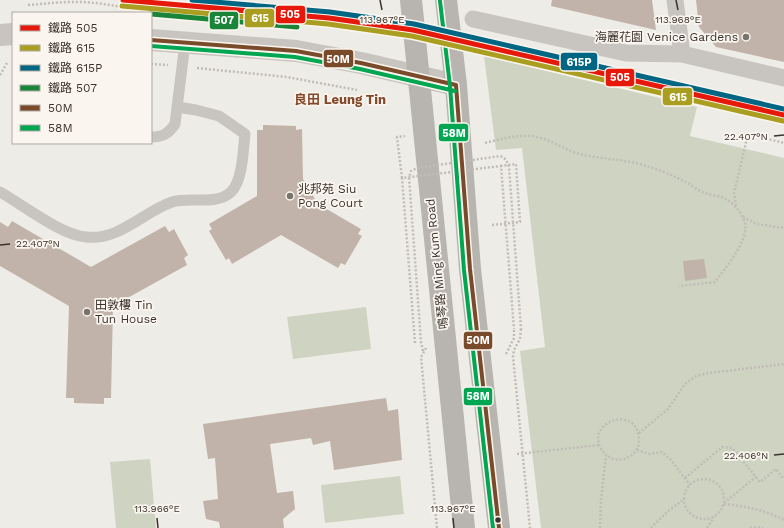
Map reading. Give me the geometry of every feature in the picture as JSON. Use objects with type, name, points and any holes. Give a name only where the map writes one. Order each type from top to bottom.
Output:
[{"type":"main road","name":"鳴琴路 Ming Kum Road","points":[[411,0],[464,528]]},
{"type":"main road","points":[[446,0],[456,85],[470,269],[499,528]]},
{"type":"street","points":[[675,0],[682,54]]},
{"type":"street","points":[[473,19],[626,53],[682,54],[784,78]]},
{"type":"street","points":[[0,35],[12,34]]},
{"type":"street","points":[[152,40],[296,51],[361,63],[456,85]]},
{"type":"lane","points":[[152,137],[160,137],[169,132],[175,124],[185,43]]},
{"type":"lane","points":[[0,192],[67,232],[91,237],[107,236],[117,232],[162,206],[176,200],[218,199],[225,196],[232,191],[239,177],[245,134],[219,116],[178,107]]},
{"type":"path","points":[[28,6],[72,2],[101,4],[146,12],[147,0]]},
{"type":"path","points":[[152,12],[160,13]]},
{"type":"path","points":[[0,75],[7,63]]},
{"type":"path","points":[[152,64],[287,77],[357,90]]},
{"type":"path","points":[[679,286],[716,282],[742,242],[746,229],[733,198],[748,134],[784,143]]},
{"type":"path","points":[[397,136],[402,178],[415,343]]},
{"type":"path","points":[[484,143],[508,137],[534,136],[579,154],[621,160],[658,170],[693,186],[700,191],[726,199],[737,209]]},
{"type":"path","points":[[423,351],[421,342],[409,177],[411,171],[417,168],[500,156],[507,161],[509,167],[521,329],[520,340],[514,350],[513,357],[530,528]]},
{"type":"path","points":[[402,178],[516,164],[520,222],[492,225]]},
{"type":"path","points":[[501,166],[514,329],[514,338],[506,354]]},
{"type":"path","points":[[742,217],[758,224],[784,228]]},
{"type":"path","points":[[639,433],[668,409],[685,384],[696,376],[709,372],[784,364]]},
{"type":"path","points":[[618,418],[627,420],[634,425],[639,433],[640,442],[637,450],[631,456],[623,460],[606,456],[599,445],[598,436],[602,427],[609,421],[618,418]]},
{"type":"path","points":[[517,454],[599,445]]},
{"type":"path","points":[[685,478],[722,447],[732,448],[760,482],[776,469],[784,479]]},
{"type":"path","points":[[637,450],[649,454],[662,452],[672,460],[690,485]]},
{"type":"path","points":[[600,528],[601,500],[606,456]]},
{"type":"path","points":[[724,504],[724,495],[720,487],[714,482],[706,479],[698,480],[690,485],[686,491],[684,499],[686,507],[691,513],[698,518],[706,519],[714,516],[720,511],[724,504],[756,477]]},
{"type":"path","points":[[651,528],[667,512],[684,499]]},
{"type":"path","points":[[724,504],[761,510],[784,520]]},
{"type":"path","points":[[707,528],[714,516]]},
{"type":"path","points":[[750,528],[763,528]]},
{"type":"green space","points":[[484,56],[697,107],[690,136],[784,158],[784,528],[541,528],[520,351],[545,347],[522,148],[496,150]]},
{"type":"green space","points":[[366,307],[371,349],[293,359],[287,317]]},
{"type":"green space","points":[[150,459],[156,528],[116,528],[110,462]]},
{"type":"green space","points":[[400,476],[404,514],[325,523],[321,485]]},
{"type":"building","points":[[552,0],[652,0],[656,30],[551,6]]},
{"type":"building","name":"海麗花園 Venice Gardens","points":[[696,0],[784,0],[784,62],[716,47],[699,27]]},
{"type":"building","name":"兆邦苑 Siu Pong Court","points":[[263,125],[296,126],[296,130],[302,129],[303,179],[318,204],[361,229],[358,234],[362,236],[345,265],[341,263],[338,268],[281,235],[232,264],[229,258],[226,260],[209,231],[212,229],[209,224],[257,196],[257,130],[263,130]]},
{"type":"building","name":"田敦樓 Tin Tun House","points":[[12,221],[91,267],[165,226],[169,232],[174,229],[188,255],[184,258],[187,265],[113,306],[111,398],[104,398],[104,404],[74,403],[74,398],[66,398],[69,306],[0,266],[0,222],[8,227]]},
{"type":"building","points":[[704,259],[707,278],[685,281],[683,261]]},
{"type":"building","points":[[386,398],[388,411],[398,409],[402,460],[334,470],[330,441],[313,445],[311,438],[270,444],[277,493],[293,491],[295,509],[283,519],[284,528],[220,528],[219,522],[206,519],[203,501],[218,499],[215,458],[208,459],[203,424]]},
{"type":"rail line","name":"505","points":[[123,0],[329,18],[413,30],[784,115]]},
{"type":"rail line","name":"615P","points":[[192,0],[330,12],[414,24],[784,109]]},
{"type":"rail line","name":"615","points":[[122,6],[328,24],[412,36],[783,121]]},
{"type":"rail line","name":"507","points":[[152,14],[297,27]]},
{"type":"transit line","name":"58M","points":[[440,1],[450,86],[464,270],[493,528]]},
{"type":"transit line","name":"50M","points":[[152,40],[296,51],[361,63],[456,85],[470,269],[499,528]]},
{"type":"transit line","name":"58M","points":[[152,46],[295,57],[360,69],[455,91]]},
{"type":"place","name":"海麗花園 Venice Gardens","points":[[746,37]]},
{"type":"place","name":"兆邦苑 Siu Pong Court","points":[[290,196]]},
{"type":"place","name":"田敦樓 Tin Tun House","points":[[87,312]]},
{"type":"district","name":"良田 Leung Tin","points":[[340,99]]}]
